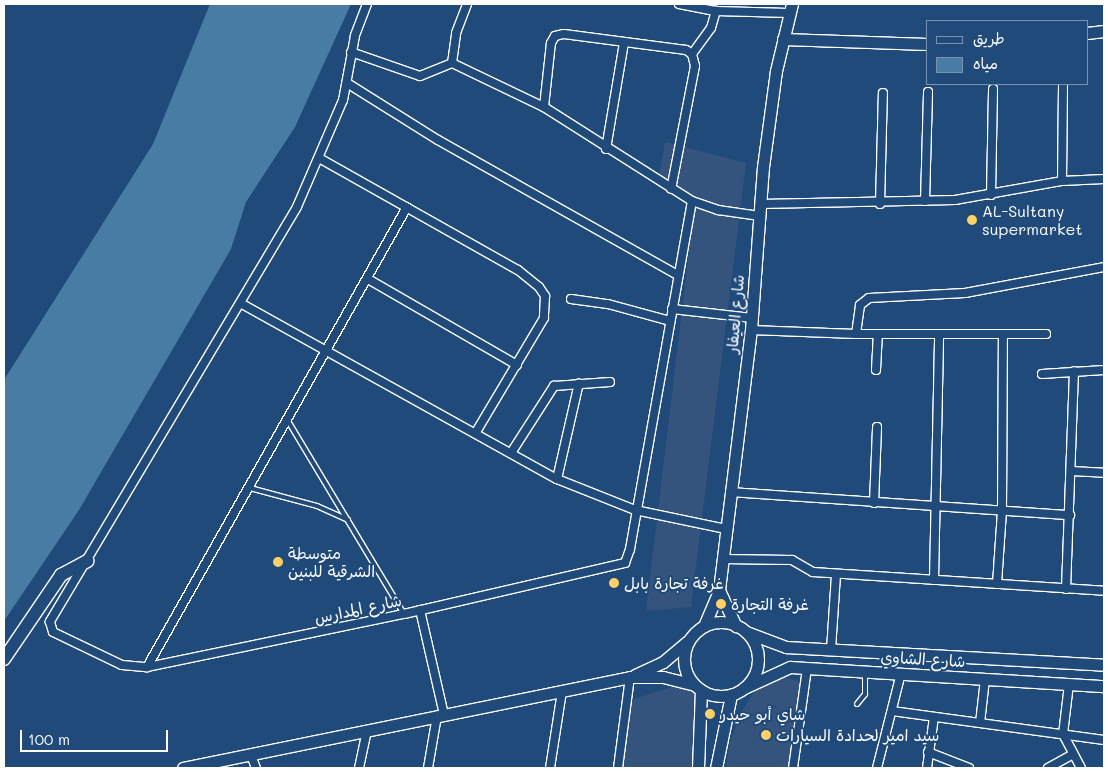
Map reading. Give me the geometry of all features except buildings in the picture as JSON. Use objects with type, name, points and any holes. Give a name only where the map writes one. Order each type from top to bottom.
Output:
[{"type":"main road","points":[[4,659],[61,575],[87,562]]},
{"type":"street","points":[[87,562],[284,234],[319,158],[347,83],[351,52],[367,4]]},
{"type":"street","points":[[452,63],[456,33],[467,4]]},
{"type":"street","points":[[679,4],[716,11],[791,8]]},
{"type":"street","name":"شارع العيفار","points":[[704,626],[719,590],[751,324],[760,210],[783,40],[791,8]]},
{"type":"street","points":[[692,54],[711,28],[716,11]]},
{"type":"street","points":[[1088,33],[1104,31]]},
{"type":"street","points":[[544,107],[551,43],[555,36],[564,34],[679,49],[692,54]]},
{"type":"street","points":[[783,40],[926,44]]},
{"type":"street","points":[[606,149],[624,43]]},
{"type":"street","points":[[351,52],[420,76],[452,63],[544,107],[606,149],[671,189],[692,201],[718,210],[760,210],[925,201],[991,195],[1062,181],[1104,179]]},
{"type":"street","points":[[671,189],[695,66],[692,54]]},
{"type":"street","points":[[347,83],[438,140],[678,275]]},
{"type":"street","points":[[1062,181],[1063,85]]},
{"type":"street","points":[[991,195],[993,88]]},
{"type":"street","points":[[925,201],[928,92]]},
{"type":"street","points":[[880,204],[883,93]]},
{"type":"street","points":[[319,158],[518,270],[539,287],[545,296],[544,318],[476,432]]},
{"type":"street","points":[[636,510],[692,201]]},
{"type":"street","points":[[147,667],[327,352],[407,207]]},
{"type":"street","points":[[856,334],[860,306],[869,298],[965,293],[1104,267]]},
{"type":"street","points":[[368,279],[517,365]]},
{"type":"street","points":[[571,299],[608,304],[670,321]]},
{"type":"street","points":[[242,304],[558,479],[636,510],[726,529]]},
{"type":"street","points":[[672,309],[751,324],[856,334],[1003,336],[1046,334]]},
{"type":"street","points":[[876,370],[878,334]]},
{"type":"street","points":[[934,580],[938,508],[939,335]]},
{"type":"street","points":[[996,584],[1002,511],[1003,336]]},
{"type":"street","points":[[1042,374],[1074,370],[1104,370]]},
{"type":"street","points":[[1066,589],[1072,471],[1074,370]]},
{"type":"street","points":[[512,453],[550,390],[579,383],[610,382]]},
{"type":"street","points":[[558,479],[579,383]]},
{"type":"street","points":[[874,504],[877,427]]},
{"type":"street","points":[[1072,471],[1104,474]]},
{"type":"street","points":[[730,492],[874,504],[1070,515]]},
{"type":"street","name":"شارع المدارس","points":[[87,562],[50,627],[53,632],[106,659],[122,665],[147,667],[404,614],[625,563],[636,510]]},
{"type":"street","points":[[722,559],[792,560],[809,572],[1104,591]]},
{"type":"street","points":[[831,650],[836,574]]},
{"type":"street","points":[[183,768],[630,677],[663,677],[698,688],[710,695],[731,695],[744,688],[753,679],[758,654],[741,629],[719,590]]},
{"type":"street","points":[[420,610],[440,716],[428,768]]},
{"type":"street","points":[[630,677],[663,662],[704,626],[726,622],[741,629]]},
{"type":"street","name":"شارع الشاوي","points":[[741,629],[772,644],[831,650],[1104,665]]},
{"type":"street","points":[[688,641],[684,664],[698,688],[698,768]]},
{"type":"street","name":"شارع الشاوي","points":[[744,688],[774,672],[790,668],[1104,686]]},
{"type":"street","points":[[793,768],[807,668]]},
{"type":"street","points":[[877,768],[901,673]]},
{"type":"street","points":[[618,768],[630,677]]},
{"type":"street","points":[[980,723],[985,679]]},
{"type":"street","points":[[1069,684],[1063,734],[1081,768]]},
{"type":"street","points":[[550,768],[562,690]]},
{"type":"street","points":[[716,768],[731,695]]},
{"type":"street","points":[[892,711],[1104,740]]},
{"type":"street","points":[[927,768],[934,717]]},
{"type":"street","points":[[359,768],[368,731]]},
{"type":"street","points":[[928,752],[969,768]]},
{"type":"street","points":[[1048,768],[1073,754]]},
{"type":"street","points":[[251,755],[256,768]]},
{"type":"lane","points":[[288,421],[404,614]]},
{"type":"lane","points":[[250,488],[317,506],[348,520]]},
{"type":"lane","points":[[857,704],[865,694],[865,672]]},
{"type":"shaded area","points":[[665,142],[746,163],[691,607],[646,611],[695,201],[659,176]]},
{"type":"shaded area","points":[[780,677],[810,683],[798,768],[726,768],[730,742],[742,711],[755,691]]},
{"type":"shaded area","points":[[675,686],[701,690],[693,768],[620,768],[631,700]]},
{"type":"water","points":[[210,4],[351,4],[295,127],[246,202],[231,249],[79,510],[4,621],[4,380],[153,144]]},
{"type":"place","name":"AL-Sultany supermarket","points":[[972,220]]},
{"type":"place","name":"متوسطة الشرقية للبنين","points":[[278,562]]},
{"type":"place","name":"غرفة تجارة بابل","points":[[614,583]]},
{"type":"place","name":"غرفة التجارة","points":[[721,604]]},
{"type":"place","name":"شاي أبو حيدر","points":[[710,714]]},
{"type":"place","name":"سيد امير لحدادة السيارات","points":[[766,735]]}]
